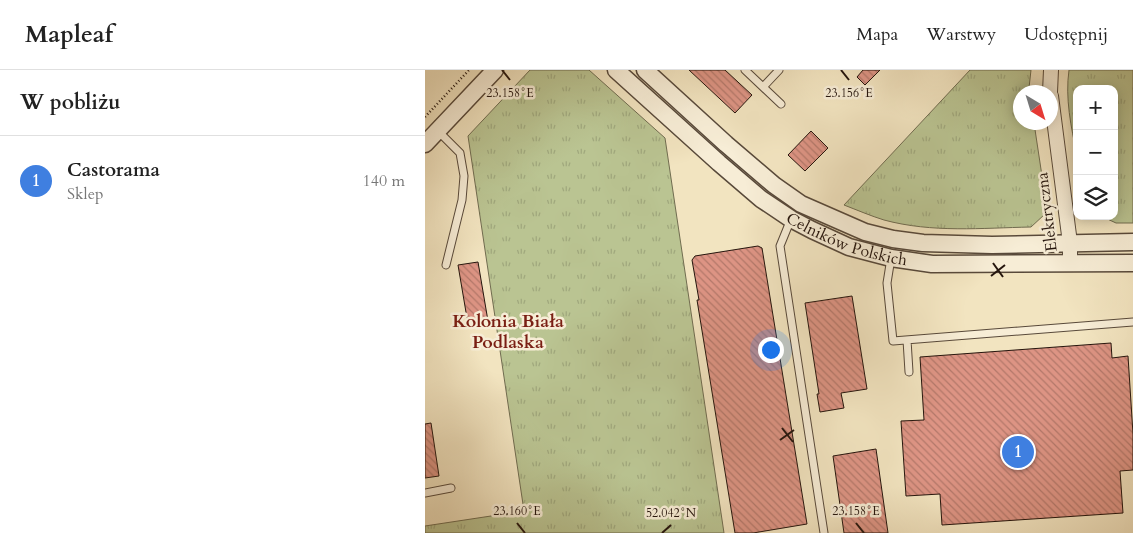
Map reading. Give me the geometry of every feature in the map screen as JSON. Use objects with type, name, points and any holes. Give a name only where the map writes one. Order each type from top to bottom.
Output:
[{"type":"street","points":[[425,144],[495,70]]},
{"type":"street","name":"Celników Polskich","points":[[616,70],[761,199],[791,219],[849,247],[891,258],[932,264],[1133,263]]},
{"type":"street","name":"Celników Polskich","points":[[645,70],[774,186],[801,204],[865,232],[893,239],[923,243],[1133,242]]},
{"type":"street","name":"Elektryczna","points":[[1050,85],[1051,70]]},
{"type":"street","name":"Elektryczna","points":[[1055,130],[1070,243],[1071,264]]},
{"type":"street","points":[[791,219],[801,204]]},
{"type":"lane","points":[[745,70],[781,104]]},
{"type":"lane","points":[[763,87],[779,70]]},
{"type":"lane","points":[[438,131],[460,153],[464,176],[462,200],[446,265]]},
{"type":"lane","points":[[791,219],[780,246],[823,533]]},
{"type":"lane","points":[[891,258],[887,283],[893,341],[1133,322]]},
{"type":"lane","points":[[907,340],[909,372]]},
{"type":"lane","points":[[425,493],[451,488]]},
{"type":"path","points":[[425,117],[469,70]]},
{"type":"green space","points":[[530,70],[589,70],[665,138],[724,533],[425,533],[425,526],[524,511],[468,136]]},
{"type":"green space","points":[[970,70],[1031,70],[1029,85],[1013,85],[1013,130],[1035,130],[1047,209],[1045,214],[1031,227],[976,229],[920,227],[884,220],[844,205]]},
{"type":"green space","points":[[1069,70],[1133,70],[1133,223],[1116,223],[1110,220],[1118,220],[1118,85],[1073,85],[1073,134],[1068,102]]},
{"type":"building","points":[[689,70],[725,70],[752,95],[735,113]]},
{"type":"building","points":[[863,70],[880,70],[865,85],[857,77]]},
{"type":"building","points":[[811,131],[828,148],[805,171],[788,155]]},
{"type":"building","points":[[758,246],[762,248],[807,524],[753,533],[735,533],[692,260],[695,256]]},
{"type":"building","points":[[478,262],[488,321],[468,324],[458,265]]},
{"type":"building","points":[[852,296],[867,389],[841,393],[844,408],[820,412],[805,303]]},
{"type":"building","points":[[1111,343],[1112,358],[1128,356],[1133,434],[1133,470],[1120,471],[1123,513],[942,525],[940,494],[906,496],[901,421],[924,420],[920,357]]},
{"type":"building","points":[[431,423],[439,476],[425,478],[425,424]]},
{"type":"building","points":[[876,449],[888,533],[844,533],[833,456]]},
{"type":"place","name":"Castorama","points":[[1018,452]]},
{"type":"district","name":"Kolonia Biała Podlaska","points":[[508,331]]}]
